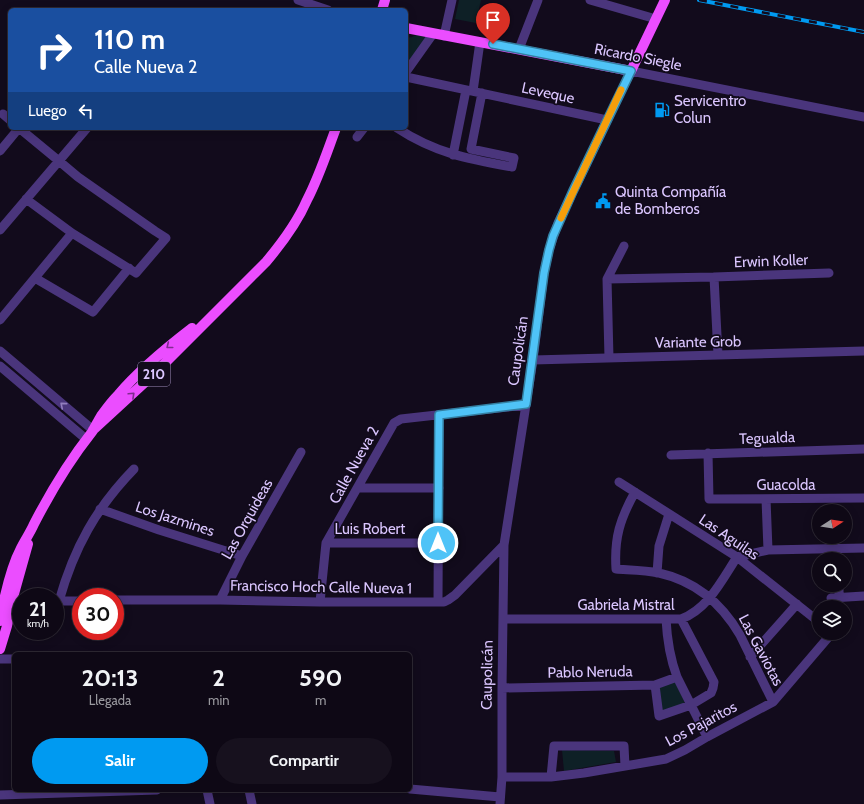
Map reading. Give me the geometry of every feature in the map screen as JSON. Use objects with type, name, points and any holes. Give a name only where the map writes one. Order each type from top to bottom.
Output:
[{"type":"main road","name":"Caupolicán","points":[[631,71],[665,0]]},
{"type":"main road","name":"Ricardo Siegle","points":[[408,28],[631,71]]},
{"type":"main road","name":"210","points":[[16,588],[33,527],[55,484],[109,405],[149,363],[212,315],[266,262],[278,248],[301,212],[314,186],[335,130]]},
{"type":"main road","name":"210","points":[[0,621],[12,601]]},
{"type":"main road","name":"210","points":[[0,649],[7,626],[12,601]]},
{"type":"street","points":[[298,0],[322,8]]},
{"type":"street","points":[[444,36],[452,0]]},
{"type":"street","points":[[519,49],[538,0]]},
{"type":"street","points":[[590,0],[656,19]]},
{"type":"street","points":[[408,69],[432,34]]},
{"type":"street","points":[[400,130],[421,142],[453,155],[512,167],[514,158],[471,149],[478,114],[474,91],[480,42]]},
{"type":"street","name":"Ricardo Siegle","points":[[631,71],[864,117]]},
{"type":"street","name":"Caupolicán","points":[[500,801],[502,777],[504,545],[533,360],[544,273],[553,236],[631,71]]},
{"type":"street","name":"Leveque","points":[[408,77],[608,120]]},
{"type":"street","points":[[453,155],[462,111],[474,91]]},
{"type":"street","points":[[462,111],[478,114]]},
{"type":"street","points":[[0,151],[18,130]]},
{"type":"street","points":[[22,130],[78,177],[166,238],[93,312],[35,278]]},
{"type":"street","points":[[0,230],[85,130]]},
{"type":"street","points":[[357,137],[362,130]]},
{"type":"street","points":[[26,199],[72,233],[133,270]]},
{"type":"street","points":[[0,320],[72,233]]},
{"type":"street","points":[[609,358],[607,279],[624,246]]},
{"type":"street","name":"Erwin Koller","points":[[607,279],[829,273]]},
{"type":"street","name":"Erwin Koller","points":[[714,277],[718,355]]},
{"type":"street","points":[[0,351],[93,430]]},
{"type":"street","name":"Variante Grob","points":[[533,360],[864,352]]},
{"type":"street","points":[[0,366],[86,439]]},
{"type":"street","points":[[23,385],[30,377]]},
{"type":"street","name":"Calle Nueva 2","points":[[320,602],[326,543],[394,423],[401,419],[526,404]]},
{"type":"street","points":[[438,602],[439,415]]},
{"type":"street","name":"Tegualda","points":[[671,455],[864,449]]},
{"type":"street","name":"Las Orquideas","points":[[220,600],[242,556],[301,452]]},
{"type":"street","name":"Guacolda","points":[[708,454],[709,499],[864,498]]},
{"type":"street","points":[[62,588],[76,553],[100,509],[134,469]]},
{"type":"street","name":"Las Aguilas","points":[[619,482],[737,557],[812,616]]},
{"type":"street","points":[[358,488],[439,488]]},
{"type":"street","name":"Las Gaviotas","points":[[635,492],[627,505],[619,528],[615,548],[616,569],[657,573],[668,576],[685,582],[710,598],[734,624],[773,702]]},
{"type":"street","points":[[766,499],[768,550]]},
{"type":"street","name":"Los Jazmines","points":[[100,509],[159,530],[242,556]]},
{"type":"street","points":[[657,573],[659,546],[669,514]]},
{"type":"street","name":"Luis Robert","points":[[326,543],[438,543]]},
{"type":"street","name":"Francisco Hoch Calle Nueva 1","points":[[124,600],[444,602],[452,598],[504,545]]},
{"type":"street","points":[[737,557],[768,550],[864,548]]},
{"type":"street","name":"Gabriela Mistral","points":[[503,619],[681,619],[701,608],[710,598],[737,557]]},
{"type":"street","points":[[837,592],[835,597],[864,596]]},
{"type":"street","points":[[750,657],[797,604]]},
{"type":"street","points":[[666,619],[669,650],[677,677],[707,737]]},
{"type":"street","points":[[656,685],[659,716],[691,705],[711,693],[713,688],[714,682],[681,619]]},
{"type":"street","name":"Los Pajaritos","points":[[502,777],[551,777],[666,759],[773,702],[826,640]]},
{"type":"street","points":[[0,659],[12,659]]},
{"type":"street","name":"Pablo Neruda","points":[[502,688],[656,685],[677,677]]},
{"type":"street","points":[[551,777],[554,746],[624,746],[625,766]]},
{"type":"street","points":[[412,789],[500,801]]},
{"type":"street","points":[[0,795],[77,792]]},
{"type":"street","points":[[207,792],[210,804]]},
{"type":"street","points":[[249,792],[252,804]]},
{"type":"shaded area","points":[[459,0],[481,0],[476,23],[455,19]]},
{"type":"shaded area","points":[[418,34],[427,36],[408,64],[408,38]]},
{"type":"shaded area","points":[[675,681],[686,706],[661,714],[658,686]]},
{"type":"shaded area","points":[[562,750],[614,751],[616,762],[564,771]]},
{"type":"railway","points":[[699,0],[864,32]]},
{"type":"slow traffic","points":[[561,218],[621,90]]},
{"type":"place","name":"Servicentro Colun","points":[[662,110]]},
{"type":"place","name":"Quinta Compañía de Bomberos","points":[[603,201]]},
{"type":"route","points":[[438,543],[439,415],[526,404],[544,273],[553,236],[631,71],[493,44]]}]
